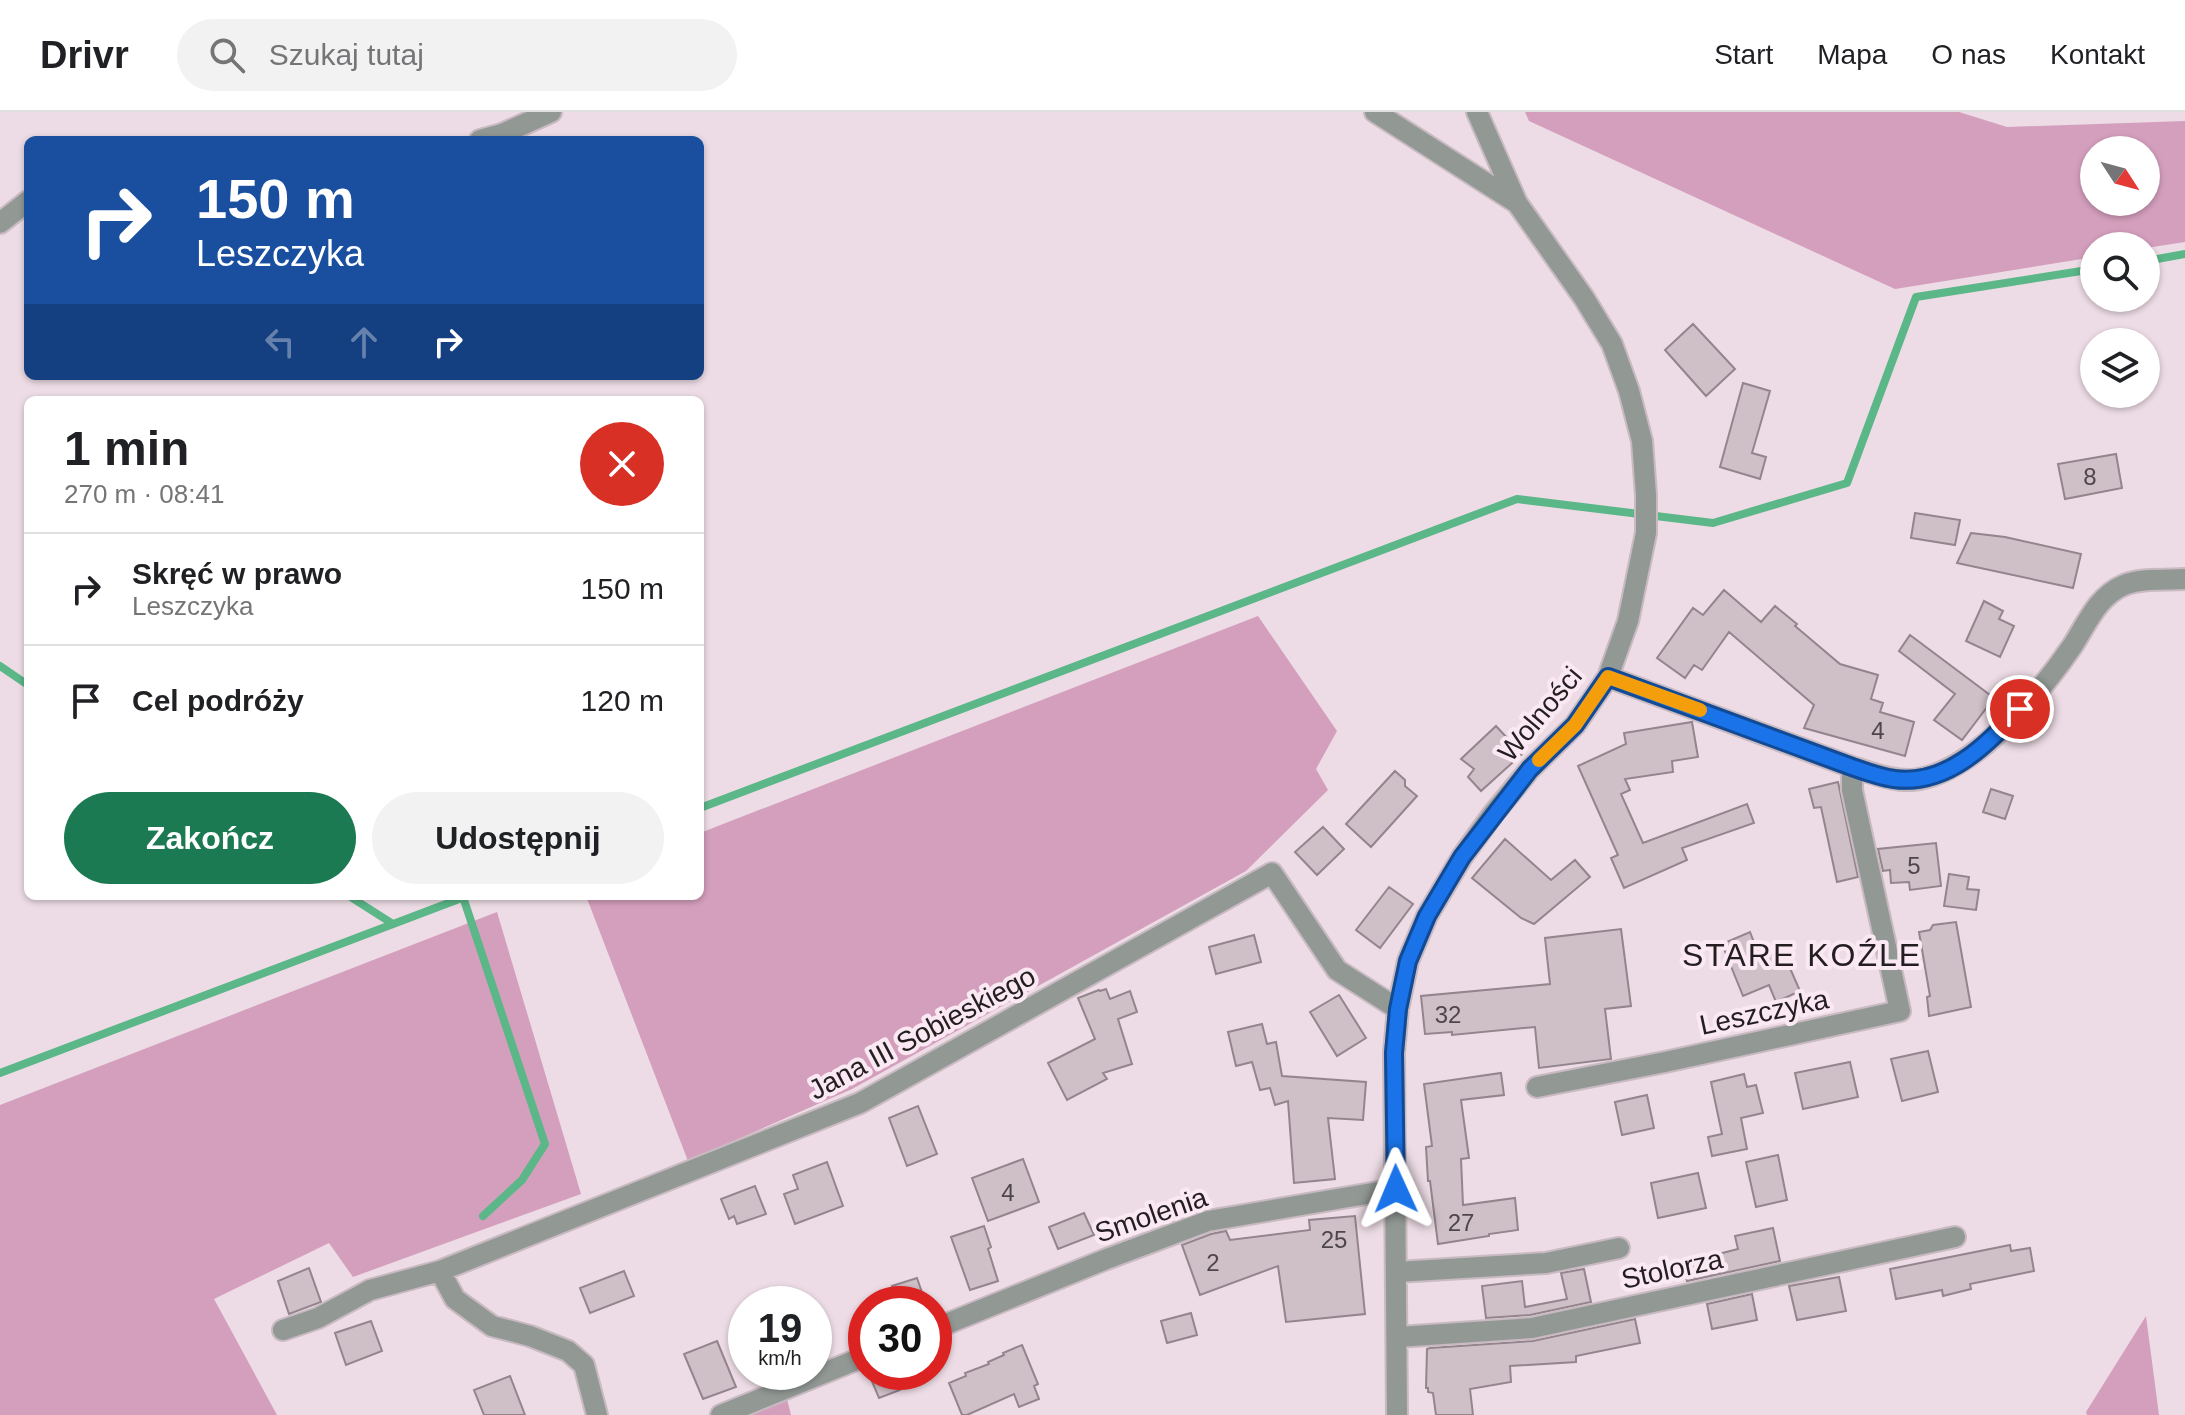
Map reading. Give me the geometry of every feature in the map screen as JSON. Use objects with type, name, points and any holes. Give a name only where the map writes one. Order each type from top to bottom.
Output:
[{"type":"street","points":[[495,136],[551,112]]},
{"type":"street","points":[[1375,112],[1517,203]]},
{"type":"street","name":"Wolności","points":[[1397,1415],[1394,1053],[1398,1009],[1408,961],[1427,916],[1462,857],[1530,769],[1575,725],[1608,677],[1628,621],[1646,533],[1642,441],[1612,344],[1584,298],[1517,203],[1477,112]]},
{"type":"street","points":[[0,223],[24,204]]},
{"type":"street","points":[[1608,677],[1852,767],[1894,779],[1912,780],[1929,777],[1967,760],[1982,748],[2039,689],[2093,611],[2108,595],[2125,585],[2185,579]]},
{"type":"street","name":"Leszczyka","points":[[1537,1087],[1900,1011],[1852,790],[1852,767]]},
{"type":"street","name":"Jana III Sobieskiego","points":[[440,1271],[860,1103],[1272,873],[1337,970],[1398,1009]]},
{"type":"street","name":"Smolenia","points":[[952,1322],[1208,1221],[1396,1189]]},
{"type":"street","name":"Stolorza","points":[[1398,1337],[1532,1328],[1955,1237]]},
{"type":"street","points":[[1397,1272],[1546,1263],[1619,1248]]},
{"type":"street","points":[[283,1330],[318,1318],[370,1290],[440,1271],[455,1299],[492,1326],[568,1351],[584,1365],[597,1415]]},
{"type":"street","points":[[721,1415],[848,1363]]},
{"type":"shaded area","points":[[1525,112],[1959,112],[2007,127],[2185,121],[2185,242],[2160,246],[2160,232],[2080,232],[2080,259],[1895,289],[1529,121]]},
{"type":"shaded area","points":[[1258,616],[1337,731],[1316,769],[1328,790],[1246,871],[852,1089],[688,1161],[588,900],[704,900],[704,831]]},
{"type":"shaded area","points":[[497,912],[581,1194],[353,1277],[329,1243],[214,1299],[277,1415],[0,1415],[0,1105]]},
{"type":"shaded area","points":[[2146,1316],[2159,1415],[2087,1415],[2086,1412]]},
{"type":"shaded area","points":[[787,1399],[791,1415],[745,1415]]},
{"type":"building","points":[[1693,324],[1735,369],[1706,396],[1665,350]]},
{"type":"building","points":[[1743,383],[1770,391],[1752,453],[1766,457],[1760,479],[1720,467]]},
{"type":"building","points":[[2116,454],[2122,488],[2065,499],[2058,464]]},
{"type":"building","points":[[1915,513],[1960,520],[1955,545],[1911,538]]},
{"type":"building","points":[[1971,533],[2005,537],[2081,554],[2073,588],[1957,563]]},
{"type":"building","points":[[1724,590],[1761,622],[1775,606],[1840,664],[1878,675],[1871,699],[1883,703],[1880,712],[1914,722],[1905,756],[1804,728],[1814,705],[1729,632],[1702,670],[1694,665],[1685,678],[1657,658],[1693,608],[1703,615]]},
{"type":"building","points":[[1984,601],[2003,611],[1999,619],[2014,626],[2000,657],[1966,641]]},
{"type":"building","points":[[1910,635],[1994,698],[1962,740],[1934,720],[1955,694],[1899,651]]},
{"type":"building","points":[[1692,722],[1698,757],[1672,761],[1673,772],[1625,779],[1630,790],[1621,794],[1643,843],[1747,804],[1754,823],[1682,848],[1687,860],[1624,888],[1611,858],[1618,855],[1578,766],[1626,744],[1624,733]]},
{"type":"building","points":[[1496,726],[1522,754],[1481,791],[1468,777],[1474,769],[1461,759]]},
{"type":"building","points":[[1395,771],[1405,780],[1405,786],[1417,796],[1371,847],[1346,824]]},
{"type":"building","points":[[1838,782],[1858,877],[1837,882],[1821,807],[1814,808],[1809,789]]},
{"type":"building","points":[[1991,789],[2013,796],[2005,819],[1983,812]]},
{"type":"building","points":[[1323,827],[1344,849],[1317,875],[1295,852]]},
{"type":"building","points":[[1505,839],[1551,880],[1575,860],[1590,877],[1534,924],[1521,918],[1472,878]]},
{"type":"building","points":[[1936,843],[1941,886],[1910,890],[1909,882],[1891,883],[1890,870],[1883,871],[1878,849]]},
{"type":"building","points":[[1949,874],[1969,877],[1967,889],[1979,890],[1976,910],[1944,906]]},
{"type":"building","points":[[1389,887],[1413,904],[1380,948],[1356,930]]},
{"type":"building","points":[[1956,922],[1971,1007],[1929,1016],[1927,997],[1930,996],[1919,932],[1930,930],[1933,925]]},
{"type":"building","points":[[1621,929],[1631,1006],[1605,1009],[1611,1059],[1539,1068],[1535,1027],[1452,1035],[1452,1032],[1425,1034],[1421,996],[1550,984],[1545,938]]},
{"type":"building","points":[[1750,932],[1759,955],[1770,951],[1773,956],[1783,952],[1800,991],[1776,1002],[1769,985],[1743,996],[1722,944]]},
{"type":"building","points":[[1254,935],[1261,962],[1216,974],[1209,947]]},
{"type":"building","points":[[1106,989],[1110,999],[1130,991],[1137,1012],[1118,1019],[1132,1064],[1103,1073],[1107,1079],[1067,1100],[1048,1063],[1095,1039],[1078,998]]},
{"type":"building","points":[[1339,995],[1366,1038],[1337,1056],[1310,1012]]},
{"type":"building","points":[[1262,1024],[1267,1044],[1276,1042],[1282,1076],[1366,1082],[1363,1120],[1328,1118],[1335,1179],[1294,1183],[1288,1101],[1275,1105],[1270,1088],[1260,1090],[1252,1062],[1236,1066],[1228,1032]]},
{"type":"building","points":[[1928,1051],[1938,1092],[1902,1101],[1891,1059]]},
{"type":"building","points":[[1850,1062],[1858,1097],[1803,1109],[1795,1073]]},
{"type":"building","points":[[1501,1073],[1504,1095],[1461,1100],[1469,1158],[1461,1159],[1463,1205],[1515,1198],[1518,1230],[1438,1244],[1428,1181],[1426,1147],[1432,1146],[1424,1084]]},
{"type":"building","points":[[1744,1074],[1747,1087],[1756,1085],[1763,1113],[1741,1118],[1747,1149],[1712,1156],[1708,1137],[1722,1134],[1711,1082]]},
{"type":"building","points":[[1647,1095],[1654,1128],[1622,1135],[1615,1102]]},
{"type":"building","points":[[918,1106],[937,1154],[907,1166],[889,1118]]},
{"type":"building","points":[[1778,1155],[1787,1200],[1756,1207],[1746,1162]]},
{"type":"building","points":[[1023,1159],[1039,1202],[988,1221],[972,1178]]},
{"type":"building","points":[[827,1162],[843,1206],[795,1224],[784,1194],[798,1189],[793,1175]]},
{"type":"building","points":[[1698,1173],[1706,1208],[1658,1218],[1651,1183]]},
{"type":"building","points":[[755,1186],[766,1214],[737,1224],[734,1216],[729,1219],[721,1199]]},
{"type":"building","points":[[1084,1213],[1094,1235],[1058,1249],[1049,1227]]},
{"type":"building","points":[[1355,1216],[1365,1314],[1286,1322],[1278,1266],[1200,1295],[1182,1245],[1226,1231],[1230,1240],[1310,1230],[1309,1220]]},
{"type":"building","points":[[984,1226],[998,1281],[970,1290],[951,1237]]},
{"type":"building","points":[[1773,1228],[1780,1261],[1687,1281],[1683,1263],[1738,1249],[1735,1236]]},
{"type":"building","points":[[2010,1245],[2011,1251],[2030,1248],[2034,1271],[1970,1284],[1971,1289],[1943,1296],[1942,1290],[1896,1299],[1890,1269]]},
{"type":"building","points":[[309,1268],[321,1302],[289,1314],[278,1281]]},
{"type":"building","points":[[1584,1269],[1591,1302],[1530,1315],[1486,1318],[1482,1286],[1522,1281],[1525,1307],[1567,1299],[1561,1273]]},
{"type":"building","points":[[624,1271],[634,1296],[590,1313],[580,1288]]},
{"type":"building","points":[[1839,1277],[1846,1311],[1797,1320],[1789,1286]]},
{"type":"building","points":[[917,1278],[920,1286],[892,1286]]},
{"type":"building","points":[[1752,1294],[1757,1320],[1712,1329],[1707,1304]]},
{"type":"building","points":[[1191,1313],[1197,1335],[1167,1343],[1161,1321]]},
{"type":"building","points":[[1635,1319],[1640,1343],[1576,1356],[1576,1362],[1510,1366],[1511,1382],[1470,1389],[1473,1415],[1436,1415],[1433,1393],[1426,1388],[1427,1349],[1533,1341]]},
{"type":"building","points":[[371,1321],[382,1351],[346,1365],[335,1333]]},
{"type":"building","points":[[717,1341],[728,1368],[728,1390],[703,1399],[684,1354]]},
{"type":"building","points":[[1022,1345],[1038,1384],[1034,1386],[1039,1399],[1019,1407],[1014,1394],[962,1415],[952,1390],[952,1382],[989,1364],[1003,1353]]},
{"type":"building","points":[[510,1376],[525,1415],[484,1415],[474,1390]]},
{"type":"building","points":[[876,1390],[900,1390],[879,1398]]},
{"type":"waterway","points":[[2160,258],[2185,254]]},
{"type":"waterway","points":[[704,806],[1517,499],[1713,523],[1847,483],[1916,297],[2080,271]]},
{"type":"waterway","points":[[0,666],[24,682]]},
{"type":"waterway","points":[[355,900],[393,924]]},
{"type":"waterway","points":[[0,1073],[456,900]]},
{"type":"waterway","points":[[464,900],[545,1144],[522,1180],[483,1216]]},
{"type":"slow traffic","points":[[1539,760],[1575,725],[1608,677],[1700,710]]},
{"type":"district","name":"STARE KOŹLE","points":[[1802,955]]},
{"type":"route","points":[[1396,1189],[1394,1053],[1398,1009],[1408,961],[1427,916],[1462,857],[1530,769],[1575,725],[1608,677],[1852,767],[1894,779],[1929,777],[1967,760],[2020,709]]}]
